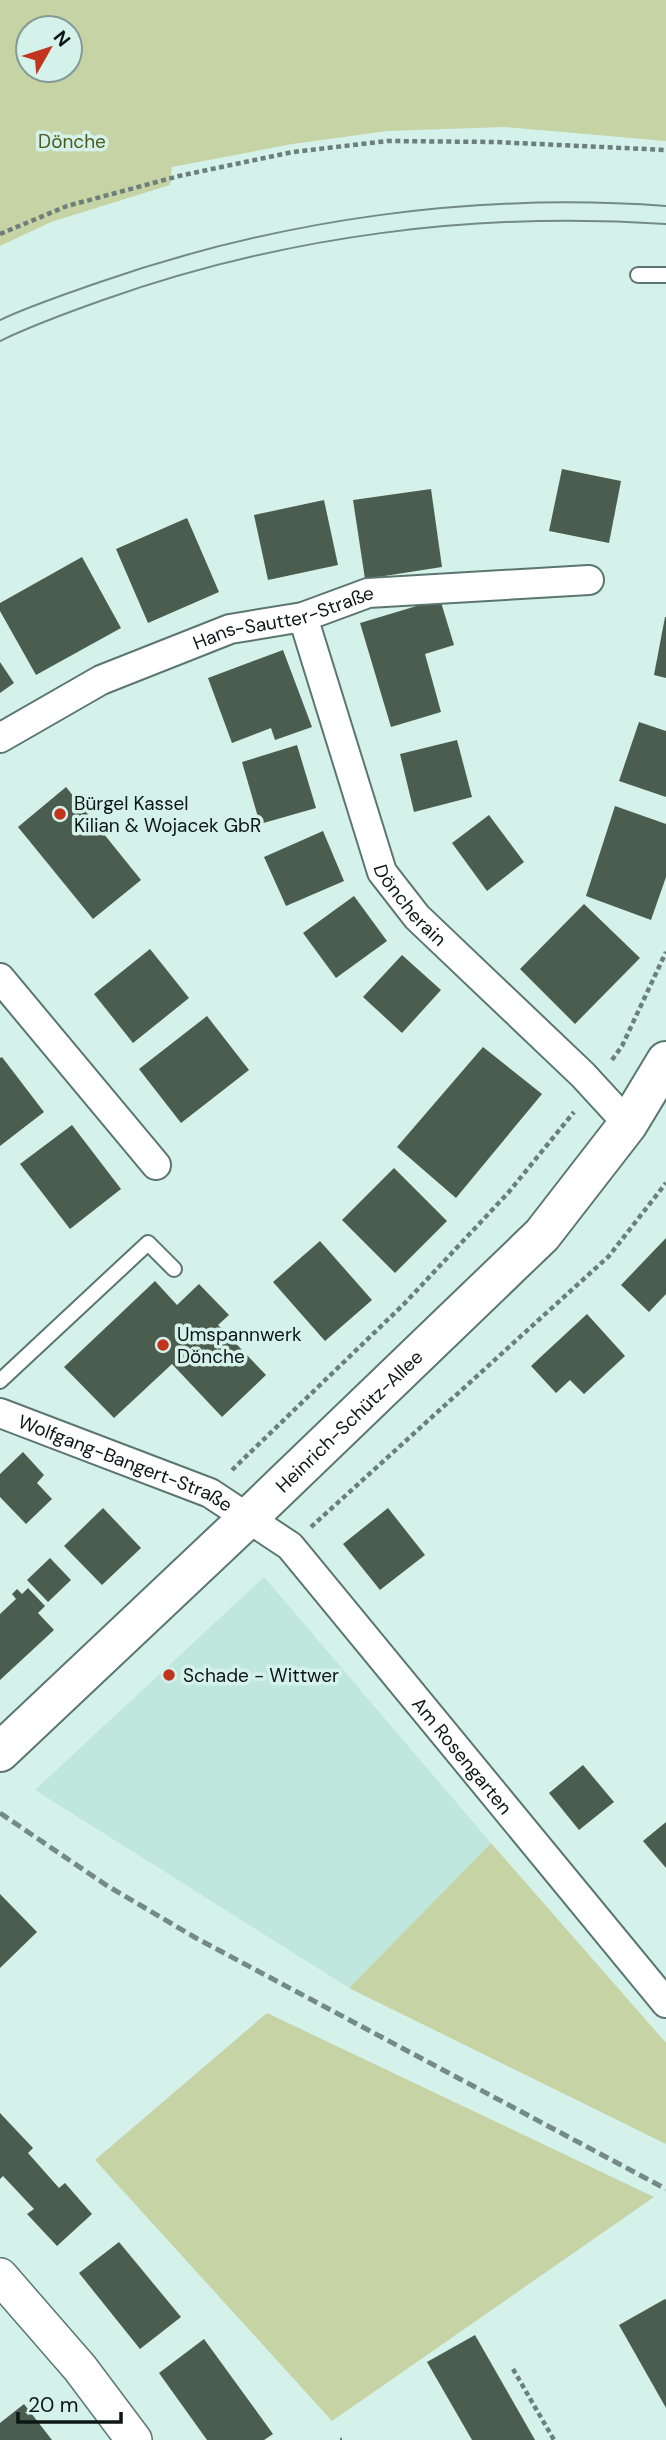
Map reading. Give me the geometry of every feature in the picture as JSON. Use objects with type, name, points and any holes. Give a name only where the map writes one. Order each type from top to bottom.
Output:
[{"type":"main road","name":"Heinrich-Schütz-Allee","points":[[0,1752],[541,1236],[628,1124],[666,1061]]},
{"type":"street","name":"Hans-Sautter-Straße","points":[[0,737],[101,680],[230,628],[303,617],[368,593],[589,580]]},
{"type":"street","name":"Döncherain","points":[[303,617],[382,872],[417,917],[594,1087],[628,1124]]},
{"type":"street","points":[[0,978],[156,1165]]},
{"type":"street","name":"Wolfgang-Bangert-Straße","points":[[0,1413],[210,1493],[248,1518]]},
{"type":"street","name":"Am Rosengarten","points":[[248,1518],[290,1546],[666,2003]]},
{"type":"street","points":[[0,2276],[80,2368],[134,2440]]},
{"type":"lane","points":[[638,275],[666,275]]},
{"type":"lane","points":[[0,1381],[148,1242],[174,1269]]},
{"type":"path","points":[[0,234],[80,203],[178,176],[293,152],[387,141],[495,142],[666,150]]},
{"type":"path","points":[[210,1493],[404,1304],[508,1194],[594,1087],[622,1046],[666,952]]},
{"type":"path","points":[[290,1546],[610,1256],[666,1183]]},
{"type":"path","points":[[513,2369],[554,2440]]},
{"type":"shaded area","points":[[264,1577],[491,1843],[349,1988],[35,1790]]},
{"type":"green space","name":"Dönche","points":[[0,0],[666,0],[666,141],[504,127],[388,131],[292,144],[172,167],[170,185],[51,222],[0,246]]},
{"type":"green space","points":[[491,1843],[666,2043],[666,2144],[349,1988]]},
{"type":"green space","points":[[267,2013],[654,2197],[332,2421],[95,2160]]},
{"type":"building","points":[[562,469],[621,481],[609,543],[549,531]]},
{"type":"building","points":[[431,489],[442,567],[365,579],[353,500]]},
{"type":"building","points":[[324,500],[338,565],[268,580],[254,515]]},
{"type":"building","points":[[187,518],[219,592],[148,623],[116,549]]},
{"type":"building","points":[[82,557],[121,628],[36,675],[0,611],[0,603]]},
{"type":"building","points":[[440,599],[454,645],[425,654],[441,712],[391,727],[360,623]]},
{"type":"building","points":[[666,617],[666,678],[654,675]]},
{"type":"building","points":[[283,650],[312,727],[275,740],[271,728],[232,743],[208,678]]},
{"type":"building","points":[[0,662],[14,683],[0,693]]},
{"type":"building","points":[[639,722],[666,731],[666,797],[619,781]]},
{"type":"building","points":[[457,740],[472,797],[414,812],[400,754]]},
{"type":"building","points":[[297,745],[316,808],[260,824],[242,762]]},
{"type":"building","points":[[66,787],[141,880],[93,919],[18,827]]},
{"type":"building","points":[[615,806],[666,824],[666,877],[651,920],[586,896]]},
{"type":"building","points":[[489,815],[524,862],[487,891],[452,843]]},
{"type":"building","points":[[323,831],[344,881],[286,906],[264,857]]},
{"type":"building","points":[[354,896],[387,941],[336,978],[303,933]]},
{"type":"building","points":[[584,904],[640,958],[575,1024],[520,969]]},
{"type":"building","points":[[150,949],[189,998],[133,1043],[94,994]]},
{"type":"building","points":[[402,955],[441,990],[402,1033],[363,997]]},
{"type":"building","points":[[207,1016],[249,1070],[181,1123],[139,1069]]},
{"type":"building","points":[[483,1047],[542,1094],[456,1198],[397,1147]]},
{"type":"building","points":[[2,1057],[44,1112],[0,1146],[0,1058]]},
{"type":"building","points":[[72,1125],[121,1189],[70,1229],[20,1164]]},
{"type":"building","points":[[394,1168],[447,1221],[395,1273],[342,1220]]},
{"type":"building","points":[[666,1238],[666,1294],[649,1312],[621,1285]]},
{"type":"building","points":[[320,1241],[372,1300],[325,1341],[273,1282]]},
{"type":"building","name":"Umspannwerk Dönche","points":[[155,1281],[177,1305],[199,1284],[229,1315],[218,1325],[266,1375],[222,1417],[172,1364],[114,1418],[64,1367]]},
{"type":"building","points":[[587,1314],[625,1356],[584,1394],[570,1380],[556,1393],[531,1366]]},
{"type":"building","points":[[23,1452],[44,1475],[37,1483],[52,1499],[26,1524],[0,1497],[0,1474]]},
{"type":"building","points":[[103,1508],[141,1548],[102,1585],[64,1546]]},
{"type":"building","points":[[388,1508],[425,1555],[380,1590],[343,1544]]},
{"type":"building","points":[[50,1558],[71,1580],[48,1602],[27,1580]]},
{"type":"building","points":[[28,1588],[45,1606],[38,1613],[54,1630],[0,1680],[0,1614],[16,1599],[12,1594],[17,1589],[22,1594]]},
{"type":"building","points":[[583,1765],[614,1802],[579,1830],[549,1793]]},
{"type":"building","points":[[666,1822],[666,1868],[643,1841]]},
{"type":"building","points":[[0,1894],[37,1932],[0,1968]]},
{"type":"building","points":[[0,2113],[33,2148],[28,2153],[59,2188],[65,2183],[92,2214],[57,2246],[27,2214],[34,2209],[3,2176],[0,2179]]},
{"type":"building","points":[[119,2242],[181,2317],[140,2349],[79,2273]]},
{"type":"building","points":[[666,2300],[666,2408],[619,2325]]},
{"type":"building","points":[[475,2335],[535,2440],[472,2440],[427,2362]]},
{"type":"building","points":[[204,2339],[273,2434],[264,2440],[207,2440],[159,2373]]},
{"type":"building","points":[[24,2404],[52,2440],[0,2440],[0,2423]]},
{"type":"tram line","points":[[0,320],[62,295],[168,260],[308,227],[451,207],[522,203],[666,206]]},
{"type":"tram line","points":[[0,341],[64,314],[171,278],[310,244],[452,225],[523,221],[666,224]]},
{"type":"railway","points":[[0,1813],[106,1885],[196,1938],[666,2189]]},
{"type":"place","name":"Bürgel Kassel Kilian & Wojacek GbR","points":[[60,814]]},
{"type":"place","name":"Umspannwerk Dönche","points":[[163,1345]]},
{"type":"place","name":"Schade - Wittwer","points":[[169,1675]]}]
